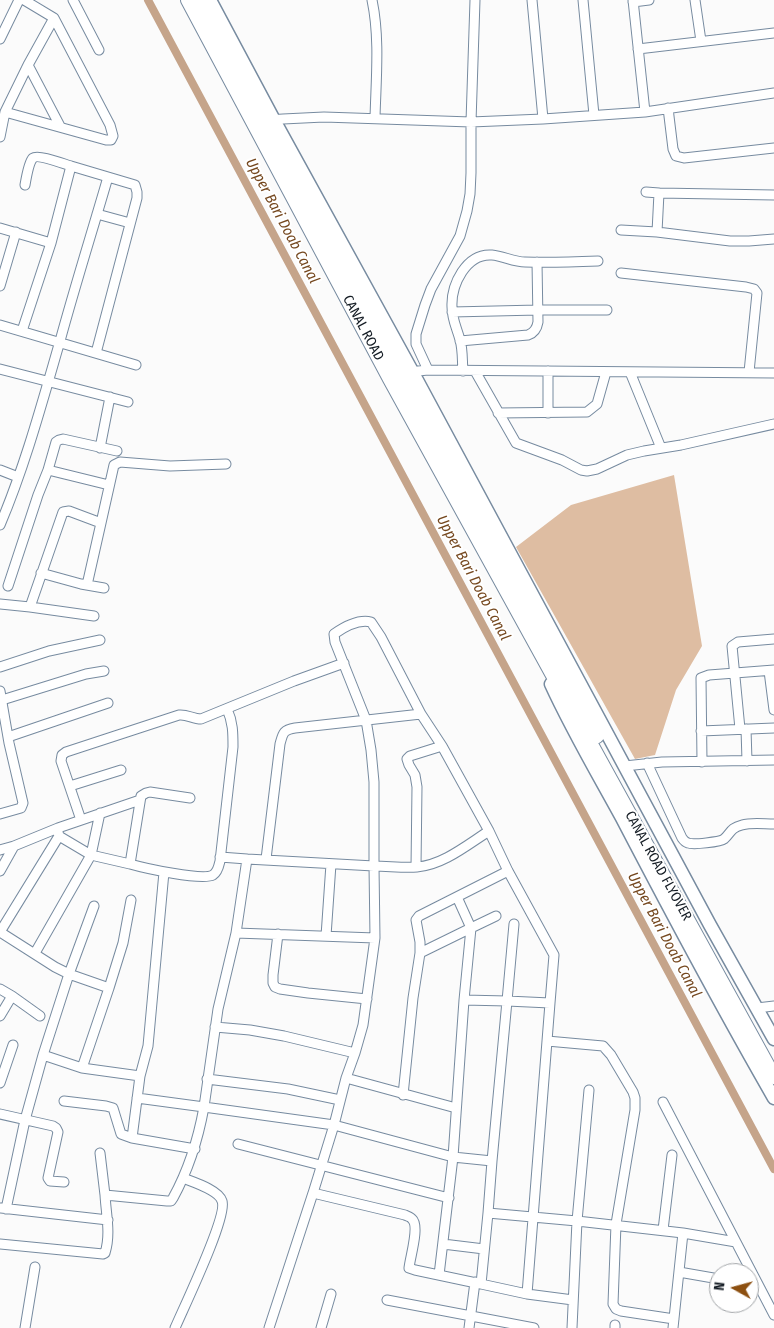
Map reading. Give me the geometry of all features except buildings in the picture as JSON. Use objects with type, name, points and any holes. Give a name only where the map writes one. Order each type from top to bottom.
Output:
[{"type":"main road","name":"CANAL ROAD","points":[[188,0],[264,122]]},
{"type":"main road","name":"CANAL ROAD","points":[[199,0],[401,375],[546,652]]},
{"type":"main road","name":"CANAL ROAD FLYOVER","points":[[546,652],[618,773],[774,1058]]},
{"type":"main road","name":"CANAL ROAD FLYOVER","points":[[618,773],[774,1077]]},
{"type":"street","points":[[0,38],[19,0]]},
{"type":"street","points":[[5,112],[106,140],[111,140],[113,136],[110,125],[54,18],[24,0]]},
{"type":"street","points":[[73,0],[99,50]]},
{"type":"street","points":[[210,0],[264,122],[324,117],[471,122],[543,119],[645,112],[774,93]]},
{"type":"street","points":[[372,0],[377,49],[375,118]]},
{"type":"street","points":[[428,370],[416,344],[416,334],[424,305],[431,289],[460,236],[470,194],[475,0]]},
{"type":"street","points":[[532,0],[543,119]]},
{"type":"street","points":[[583,0],[594,115]]},
{"type":"street","points":[[645,112],[633,1],[649,0]]},
{"type":"street","points":[[696,0],[701,41]]},
{"type":"street","points":[[0,137],[5,112],[54,18]]},
{"type":"street","points":[[638,49],[774,33]]},
{"type":"street","points":[[28,65],[60,126]]},
{"type":"street","points":[[668,108],[673,149],[676,156],[684,158],[774,148]]},
{"type":"street","points":[[25,185],[31,162],[35,157],[42,157],[135,186],[137,189],[137,198],[96,353]]},
{"type":"street","points":[[22,332],[51,244],[71,166]]},
{"type":"street","points":[[0,525],[4,506],[18,477],[49,382],[108,177]]},
{"type":"street","points":[[646,192],[774,195]]},
{"type":"street","points":[[657,232],[659,193]]},
{"type":"street","points":[[97,214],[130,223]]},
{"type":"street","points":[[0,228],[51,244]]},
{"type":"street","points":[[621,230],[657,232],[730,241],[774,238]]},
{"type":"street","points":[[0,286],[16,232]]},
{"type":"street","points":[[463,371],[460,340],[452,312],[452,298],[457,282],[464,270],[478,257],[492,255],[514,261],[537,262],[598,261]]},
{"type":"street","points":[[460,340],[531,334],[534,331],[538,324],[537,262]]},
{"type":"street","points":[[621,273],[746,286],[754,289],[757,293],[749,372]]},
{"type":"street","points":[[452,312],[607,310]]},
{"type":"street","points":[[0,325],[136,365]]},
{"type":"street","points":[[0,369],[128,402]]},
{"type":"street","points":[[774,373],[428,370],[401,375],[573,669],[618,773],[710,924],[774,1039]]},
{"type":"street","points":[[475,371],[518,445],[537,451],[580,470],[597,469],[626,456],[774,424]]},
{"type":"street","points":[[548,371],[548,413]]},
{"type":"street","points":[[498,413],[587,412],[597,404],[606,372]]},
{"type":"street","points":[[630,372],[661,448]]},
{"type":"street","points":[[100,448],[110,397]]},
{"type":"street","points":[[8,586],[56,442],[63,439],[117,451]]},
{"type":"street","points":[[87,585],[114,465],[120,462],[170,466],[226,464]]},
{"type":"street","points":[[0,470],[18,477]]},
{"type":"street","points":[[48,470],[109,484]]},
{"type":"street","points":[[30,607],[63,512],[69,511],[101,523]]},
{"type":"street","points":[[41,573],[104,588]]},
{"type":"street","points":[[0,604],[94,616]]},
{"type":"street","points":[[269,1328],[334,1125],[346,1078],[356,1053],[367,999],[375,938],[373,767],[366,720],[335,642],[334,634],[354,623],[364,620],[371,622],[381,637],[421,714],[442,746],[489,831],[508,872],[554,955],[527,1294]]},
{"type":"street","points":[[747,761],[732,649],[734,643],[742,641],[774,639]]},
{"type":"street","points":[[0,667],[48,651],[100,640]]},
{"type":"street","points":[[546,652],[573,669]]},
{"type":"street","points":[[546,652],[547,675],[572,728],[677,924],[774,1098]]},
{"type":"street","points":[[81,820],[61,761],[62,755],[66,752],[184,714],[201,719],[294,681],[344,664]]},
{"type":"street","points":[[702,762],[701,678],[709,675],[772,670],[774,710]]},
{"type":"street","points":[[0,814],[21,808],[23,805],[6,742],[1,695],[86,674],[104,672]]},
{"type":"street","points":[[6,742],[108,703]]},
{"type":"street","points":[[58,832],[91,855],[164,872],[209,876],[216,872],[220,856],[233,747],[231,719],[227,709]]},
{"type":"street","points":[[266,859],[280,744],[284,732],[295,728],[421,714]]},
{"type":"street","points":[[702,732],[774,728]]},
{"type":"street","points":[[416,867],[417,787],[415,775],[407,759],[410,756],[442,746]]},
{"type":"street","points":[[618,773],[647,763],[774,760]]},
{"type":"street","points":[[647,763],[685,842],[692,844],[720,841],[736,827],[750,824],[774,824]]},
{"type":"street","points":[[70,786],[121,770]]},
{"type":"street","points":[[130,864],[140,796],[150,792],[190,798]]},
{"type":"street","points":[[0,850],[58,832],[81,820],[140,800]]},
{"type":"street","points":[[35,953],[91,855],[100,813]]},
{"type":"street","points":[[220,856],[331,864],[416,867],[442,860],[489,831]]},
{"type":"street","points":[[58,832],[0,932],[69,974],[109,988]]},
{"type":"street","points":[[0,871],[14,846]]},
{"type":"street","points":[[105,1195],[171,1201],[183,1178],[200,1132],[218,1009],[236,933],[247,859]]},
{"type":"street","points":[[326,936],[331,864]]},
{"type":"street","points":[[132,1138],[140,1076],[148,1046],[164,872]]},
{"type":"street","points":[[403,1095],[413,998],[420,953],[417,918],[508,872]]},
{"type":"street","points":[[440,1275],[453,1157],[471,928],[457,897]]},
{"type":"street","points":[[82,1068],[123,943],[131,900]]},
{"type":"street","points":[[94,906],[69,974],[43,1055],[3,1209],[108,1220]]},
{"type":"street","points":[[420,953],[496,916]]},
{"type":"street","points":[[469,1328],[484,1249],[514,924]]},
{"type":"street","points":[[236,933],[375,938]]},
{"type":"street","points":[[278,934],[273,975],[275,987],[308,993],[367,999]]},
{"type":"street","points":[[0,989],[40,1016]]},
{"type":"street","points":[[0,1016],[12,996]]},
{"type":"street","points":[[464,1000],[550,1003]]},
{"type":"street","points":[[757,1008],[773,1008]]},
{"type":"street","points":[[215,1027],[275,1034],[356,1053]]},
{"type":"street","points":[[547,1041],[603,1046],[611,1055],[633,1092],[635,1110],[616,1224],[614,1308],[674,1324],[683,1233]]},
{"type":"street","points":[[0,1083],[13,1046]]},
{"type":"street","points":[[43,1055],[82,1068],[140,1076]]},
{"type":"street","points":[[346,1078],[456,1108]]},
{"type":"street","points":[[207,1079],[288,1089],[340,1100]]},
{"type":"street","points":[[572,1328],[577,1221],[589,1090]]},
{"type":"street","points":[[137,1098],[334,1125],[453,1157],[492,1161]]},
{"type":"street","points":[[64,1101],[112,1108],[121,1134],[132,1138],[195,1149]]},
{"type":"street","points":[[663,1102],[774,1315]]},
{"type":"street","points":[[0,1114],[56,1128],[58,1132],[48,1178],[64,1182]]},
{"type":"street","points":[[238,1144],[449,1198]]},
{"type":"street","points":[[0,1244],[105,1253],[108,1220],[100,1153]]},
{"type":"street","points":[[663,1230],[672,1155]]},
{"type":"street","points":[[175,1328],[214,1237],[223,1204],[216,1193],[183,1178]]},
{"type":"street","points":[[313,1193],[411,1217],[415,1226],[410,1268],[412,1270],[527,1294],[573,1300]]},
{"type":"street","points":[[488,1213],[616,1224],[736,1242]]},
{"type":"street","points":[[443,1244],[484,1249]]},
{"type":"street","points":[[25,1328],[35,1267]]},
{"type":"street","points":[[679,1272],[709,1277]]},
{"type":"street","points":[[321,1328],[332,1294]]},
{"type":"street","points":[[387,1300],[534,1328]]},
{"type":"shaded area","points":[[674,475],[702,646],[676,690],[655,755],[635,759],[516,547],[571,505]]},
{"type":"waterway","name":"Upper Bari Doab Canal","points":[[148,0],[774,1169]]}]
